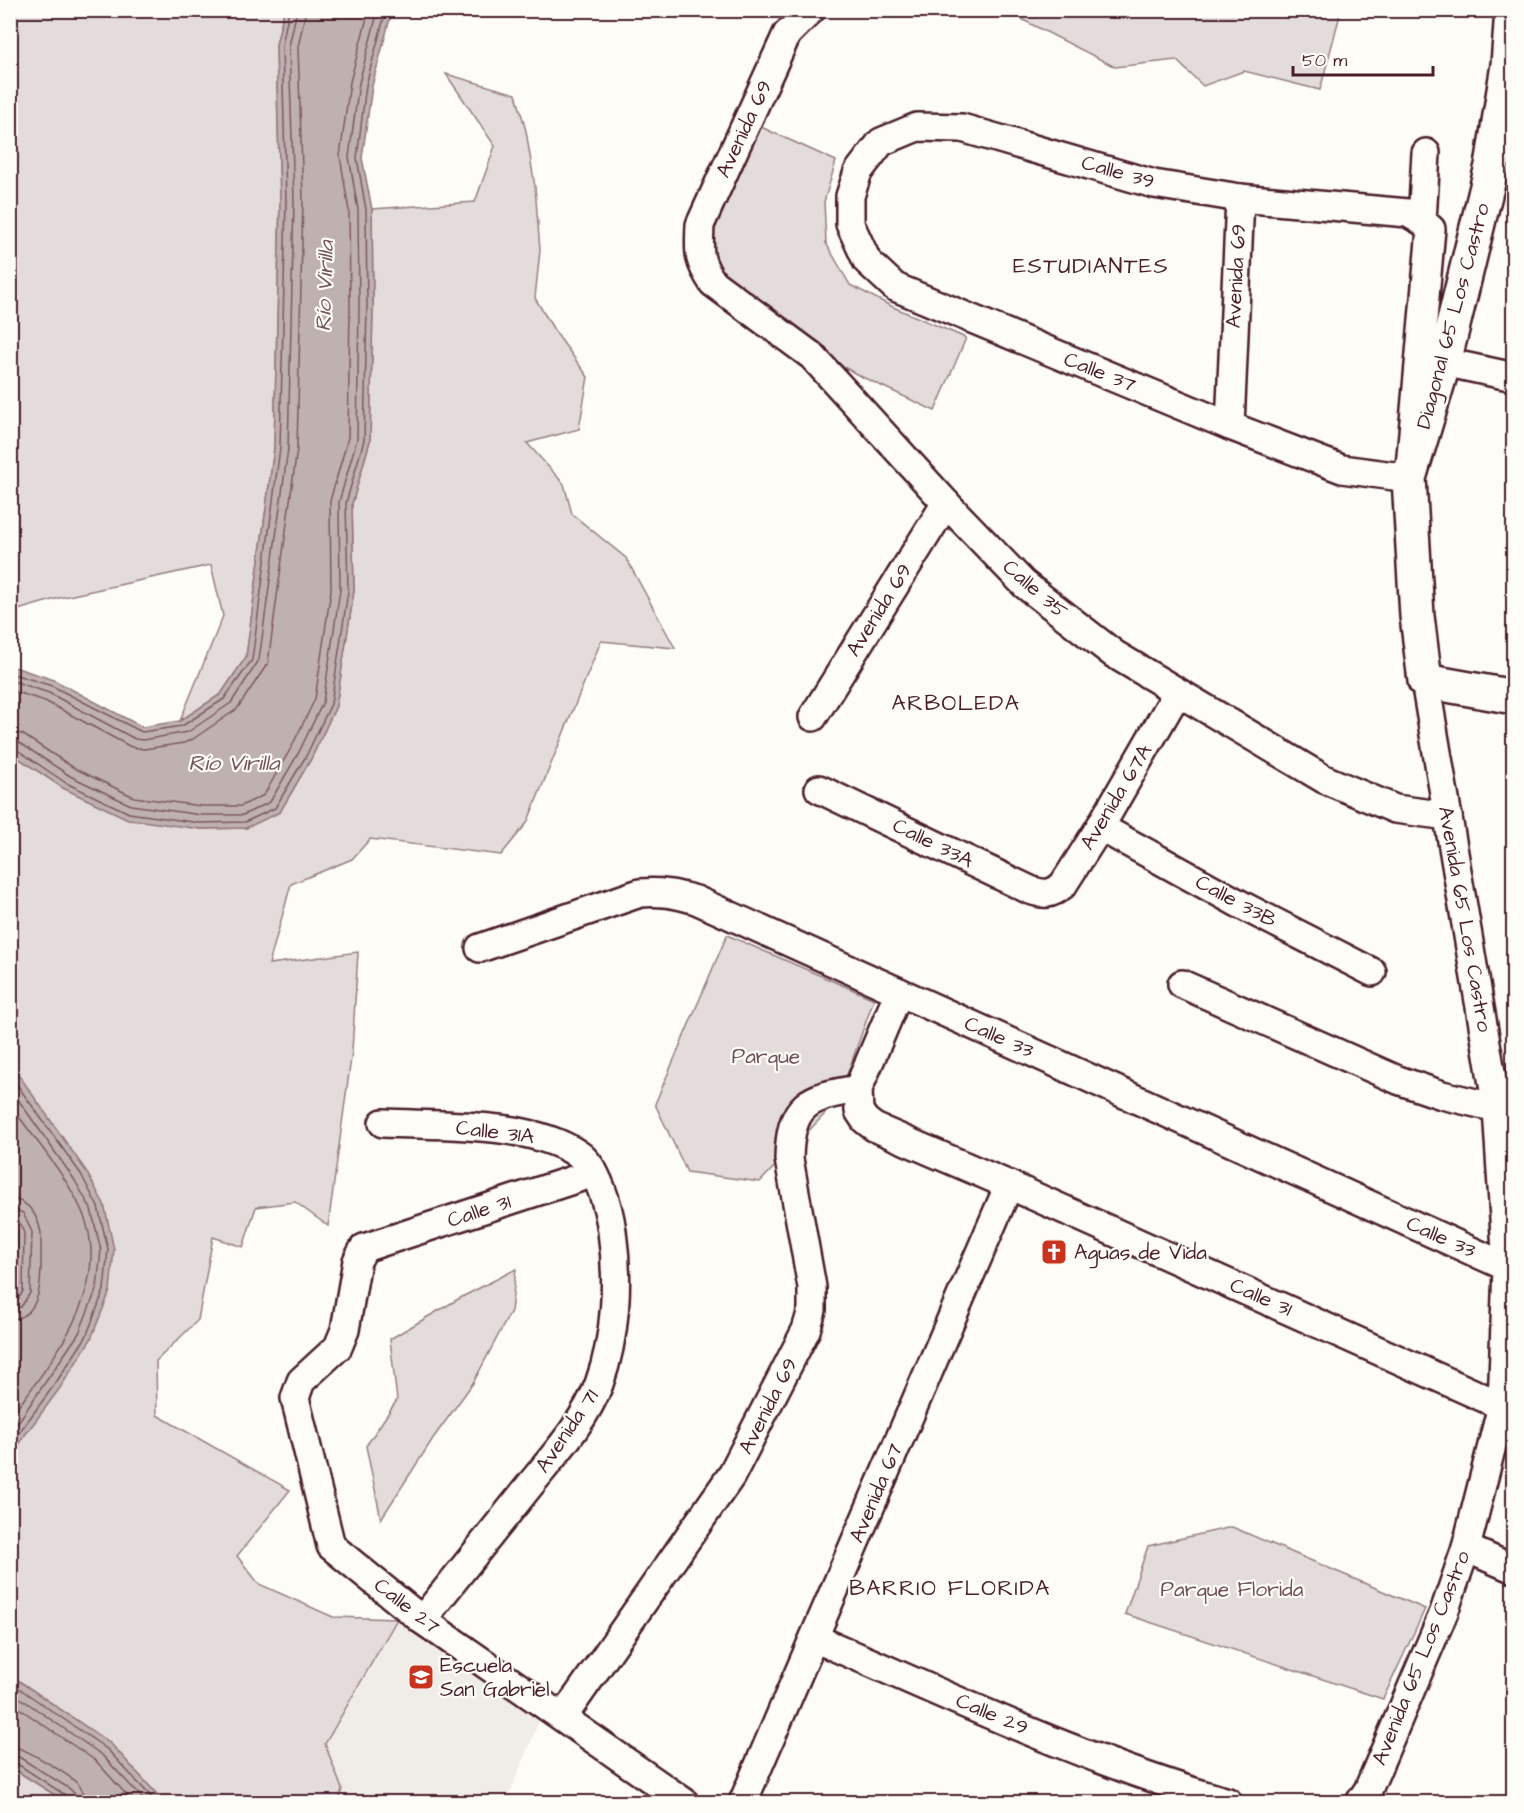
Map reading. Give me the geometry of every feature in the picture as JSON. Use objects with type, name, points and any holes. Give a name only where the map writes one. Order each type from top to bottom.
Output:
[{"type":"main road","name":"Diagonal 65 Los Castro","points":[[1408,478],[1503,166],[1512,10]]},
{"type":"main road","name":"Avenida 65 Los Castro","points":[[1408,478],[1417,616],[1425,681]]},
{"type":"main road","points":[[1425,681],[1514,697]]},
{"type":"street","name":"Avenida 69","points":[[699,256],[700,225],[783,22],[811,10]]},
{"type":"street","name":"Calle 39","points":[[850,196],[858,172],[881,142],[917,127],[962,128],[1155,184],[1240,198],[1408,213],[1422,221]]},
{"type":"street","points":[[1408,478],[1431,229],[1422,221],[1426,153]]},
{"type":"street","name":"Calle 37","points":[[850,196],[850,224],[867,261],[895,287],[1230,426],[1342,469],[1408,478]]},
{"type":"street","name":"Avenida 69","points":[[1230,426],[1240,198]]},
{"type":"street","name":"Calle 35","points":[[699,256],[704,270],[713,283],[812,356],[1024,584],[1114,654],[1324,779],[1395,809],[1448,816]]},
{"type":"street","points":[[1444,362],[1514,377]]},
{"type":"street","name":"Avenida 69","points":[[813,717],[946,502]]},
{"type":"street","name":"Avenida 65 Los Castro","points":[[1360,1803],[1368,1790],[1444,1612],[1466,1548],[1502,1406],[1507,1267],[1507,1171],[1425,681]]},
{"type":"street","name":"Avenida 67A","points":[[1048,894],[1062,885],[1100,827],[1178,693]]},
{"type":"street","name":"Calle 33A","points":[[819,789],[1030,890],[1048,894]]},
{"type":"street","name":"Calle 33B","points":[[1100,827],[1247,908],[1372,972]]},
{"type":"street","name":"Calle 33","points":[[480,948],[640,893],[660,891],[696,900],[1507,1267]]},
{"type":"street","points":[[1182,984],[1398,1080],[1442,1095],[1497,1108]]},
{"type":"street","points":[[859,1100],[899,992]]},
{"type":"street","name":"Avenida 69","points":[[563,1717],[731,1476],[806,1330],[812,1310],[813,1287],[789,1159],[789,1140],[797,1115],[815,1098],[826,1094],[859,1100]]},
{"type":"street","name":"Calle 31","points":[[859,1100],[865,1120],[874,1127],[1009,1185],[1502,1406]]},
{"type":"street","name":"Calle 31A","points":[[383,1123],[484,1128],[543,1137],[580,1155],[594,1173]]},
{"type":"street","name":"Calle 31","points":[[301,1381],[338,1347],[345,1330],[357,1261],[364,1248],[594,1173]]},
{"type":"street","name":"Avenida 71","points":[[422,1620],[551,1458],[587,1409],[598,1385],[607,1359],[616,1258],[609,1209],[594,1173]]},
{"type":"street","name":"Avenida 67","points":[[743,1803],[1009,1185]]},
{"type":"street","name":"Calle 27","points":[[301,1381],[295,1398],[331,1546],[422,1620],[684,1803]]},
{"type":"street","points":[[1466,1548],[1514,1569]]},
{"type":"street","name":"Calle 29","points":[[814,1638],[982,1710],[1171,1786],[1228,1803]]},
{"type":"street","name":"Calle 29","points":[[1171,1786],[1200,1803]]},
{"type":"shaded area","name":"Escuela San Gabriel","points":[[397,1619],[540,1719],[506,1802],[339,1802],[342,1789],[325,1744]]},
{"type":"green space","points":[[1024,10],[1341,11],[1320,90],[1244,71],[1203,86],[1176,60],[1115,67],[1023,20]]},
{"type":"green space","points":[[11,11],[284,11],[276,45],[280,201],[274,448],[246,657],[221,694],[180,721],[223,616],[211,565],[59,598],[11,612]]},
{"type":"green space","points":[[446,74],[516,94],[526,131],[535,187],[540,250],[535,298],[554,330],[588,377],[579,429],[527,443],[564,484],[572,514],[626,558],[675,648],[601,641],[527,823],[501,855],[370,839],[352,859],[291,884],[269,964],[358,952],[352,1051],[328,1226],[295,1202],[256,1207],[243,1247],[213,1237],[198,1320],[156,1361],[157,1415],[290,1490],[237,1556],[259,1584],[333,1617],[397,1619],[325,1744],[342,1789],[339,1802],[164,1802],[111,1744],[11,1675],[11,1454],[21,1442],[44,1115],[11,1064],[11,753],[63,788],[200,829],[246,828],[280,812],[311,759],[336,706],[354,591],[352,504],[370,441],[373,307],[372,209],[475,202],[495,146]]},
{"type":"green space","points":[[761,127],[836,161],[824,202],[826,243],[850,285],[893,307],[966,338],[935,411],[856,374],[792,336],[735,290],[712,260],[710,241],[717,220]]},
{"type":"green space","name":"Parque","points":[[727,935],[874,999],[838,1100],[760,1182],[687,1172],[655,1104]]},
{"type":"green space","points":[[10,1217],[18,1233],[17,1291],[11,1300]]},
{"type":"green space","points":[[516,1269],[511,1311],[473,1383],[434,1437],[381,1519],[366,1446],[397,1400],[390,1339],[460,1298]]},
{"type":"green space","name":"Parque Florida","points":[[1232,1527],[1425,1609],[1383,1699],[1125,1614],[1148,1546]]},
{"type":"green space","points":[[10,1767],[66,1802],[11,1802]]},
{"type":"water","name":"Río Virilla","points":[[284,11],[392,11],[372,86],[362,158],[372,209],[373,307],[370,441],[352,504],[354,591],[336,706],[311,759],[280,812],[246,828],[200,829],[128,819],[63,788],[11,753],[11,666],[54,680],[142,727],[180,721],[221,694],[246,657],[274,448],[280,201],[276,45]]},
{"type":"water","points":[[11,1064],[86,1171],[104,1204],[114,1249],[110,1291],[91,1339],[60,1388],[11,1454],[10,1300],[17,1291],[18,1233],[10,1216]]},
{"type":"water","points":[[10,1675],[111,1744],[164,1802],[66,1802],[11,1767]]},
{"type":"place","name":"Aguas de Vida","points":[[1054,1252]]},
{"type":"place","name":"Escuela San Gabriel","points":[[421,1677]]},
{"type":"district","name":"ESTUDIANTES","points":[[1091,266]]},
{"type":"district","name":"ARBOLEDA","points":[[956,703]]},
{"type":"district","name":"BARRIO FLORIDA","points":[[950,1588]]}]
